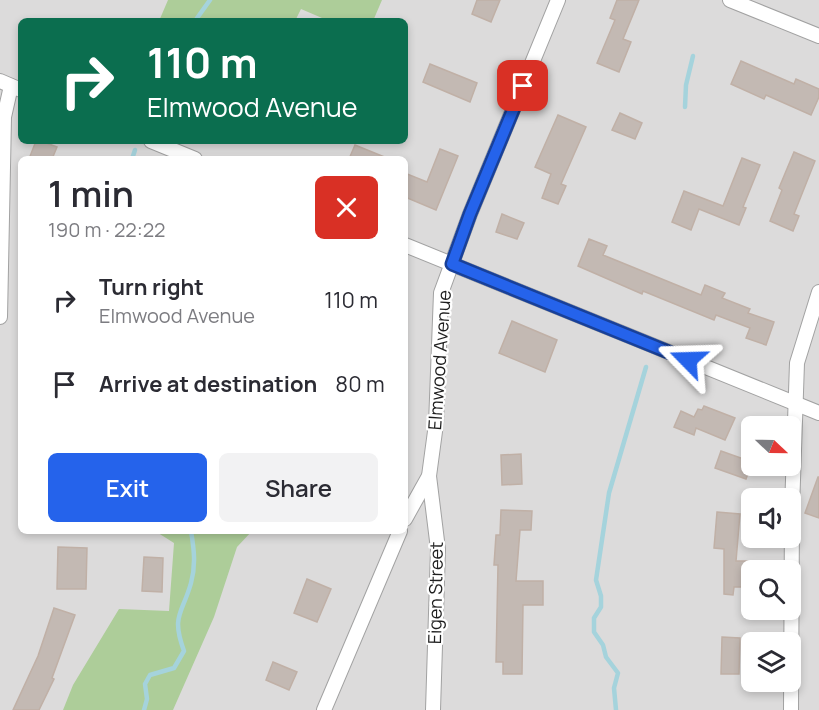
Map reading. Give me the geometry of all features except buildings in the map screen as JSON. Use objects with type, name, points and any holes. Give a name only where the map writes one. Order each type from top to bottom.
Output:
[{"type":"street","name":"Elmwood Avenue","points":[[408,514],[429,476],[436,424],[441,293],[470,214],[558,0]]},
{"type":"street","points":[[730,0],[819,36]]},
{"type":"street","points":[[0,317],[4,117],[11,86]]},
{"type":"street","points":[[158,144],[188,156]]},
{"type":"street","points":[[408,246],[819,413]]},
{"type":"street","points":[[791,710],[792,509],[797,363],[819,292]]},
{"type":"street","name":"Eigen Street","points":[[429,476],[438,549],[433,710]]},
{"type":"street","points":[[324,710],[399,534]]},
{"type":"shaded area","points":[[0,0],[819,0],[819,710],[0,710]]},
{"type":"green space","points":[[168,0],[382,0],[374,18],[322,18],[301,9],[296,18],[160,18]]},
{"type":"green space","points":[[160,534],[249,534],[237,547],[214,617],[173,710],[63,710],[73,685],[119,609],[169,611],[174,543]]},
{"type":"waterway","points":[[197,18],[210,0]]},
{"type":"waterway","points":[[685,107],[686,85],[693,56]]},
{"type":"waterway","points":[[133,156],[135,150]]},
{"type":"waterway","points":[[616,710],[614,688],[618,673],[606,657],[603,645],[594,632],[594,618],[601,607],[601,596],[596,580],[609,493],[646,367]]},
{"type":"waterway","points":[[144,710],[147,699],[145,684],[150,675],[174,668],[184,651],[178,622],[194,570],[191,534]]},
{"type":"route","points":[[523,86],[470,214],[452,264],[688,360]]}]
